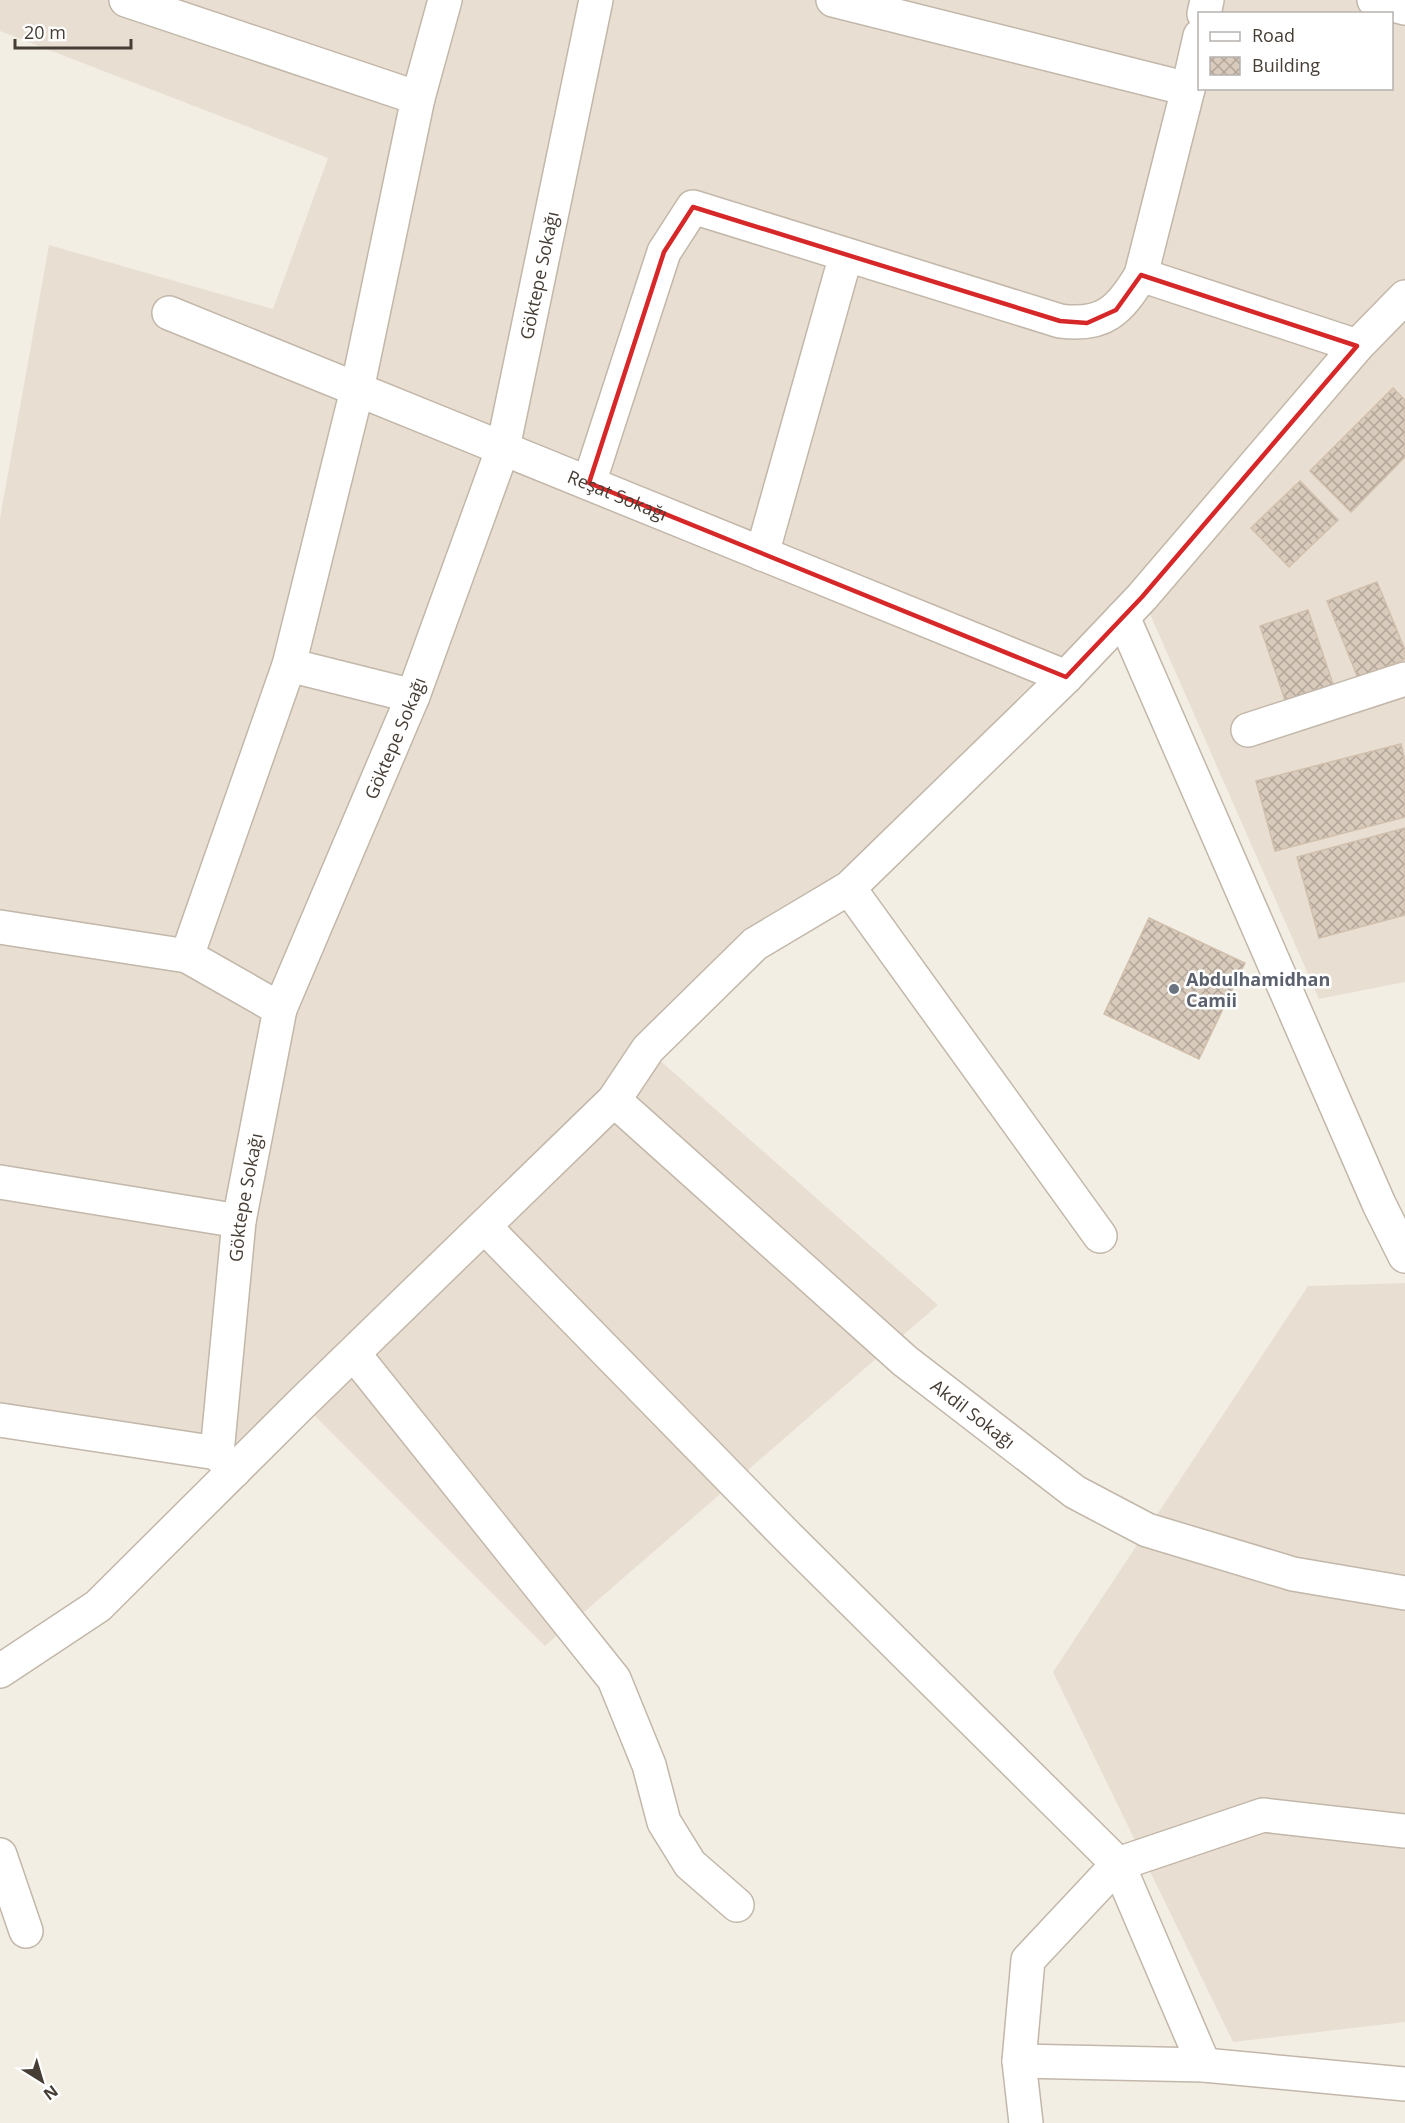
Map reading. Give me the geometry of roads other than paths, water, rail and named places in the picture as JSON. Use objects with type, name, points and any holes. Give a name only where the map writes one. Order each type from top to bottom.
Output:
[{"type":"street","points":[[126,0],[418,98]]},
{"type":"street","points":[[188,956],[289,665],[357,390],[418,98],[445,0]]},
{"type":"street","name":"Göktepe Sokağı","points":[[226,1462],[238,1221],[280,1009],[413,696],[503,448],[596,0]]},
{"type":"street","points":[[833,0],[1188,89]]},
{"type":"street","points":[[1374,0],[1405,8]]},
{"type":"street","points":[[589,483],[664,252],[693,207],[1060,321],[1074,323],[1093,321],[1116,310],[1128,297],[1141,275],[1198,45]]},
{"type":"street","points":[[762,554],[846,255]]},
{"type":"street","points":[[1141,275],[1357,346]]},
{"type":"street","points":[[0,1671],[98,1606],[226,1462],[354,1354],[485,1227],[614,1100],[648,1049],[755,944],[849,888],[1066,677],[1123,617],[1357,346],[1405,297]]},
{"type":"street","name":"Reşat Sokağı","points":[[169,313],[1066,677]]},
{"type":"street","points":[[1123,617],[1379,1204],[1405,1256]]},
{"type":"street","points":[[289,665],[413,696]]},
{"type":"street","points":[[1248,730],[1405,679]]},
{"type":"street","points":[[849,888],[1100,1236]]},
{"type":"street","points":[[0,927],[188,956],[280,1009]]},
{"type":"street","name":"Akdil Sokağı","points":[[614,1100],[905,1360],[1075,1492],[1147,1530],[1293,1574],[1405,1593]]},
{"type":"street","points":[[0,1182],[238,1221]]},
{"type":"street","points":[[485,1227],[787,1536],[1118,1864],[1204,2065]]},
{"type":"street","points":[[354,1354],[614,1679],[649,1765],[664,1822],[690,1864],[737,1905]]},
{"type":"street","points":[[0,1420],[226,1462]]},
{"type":"street","points":[[1026,2123],[1019,2061],[1028,1960],[1118,1864],[1263,1815],[1405,1831]]},
{"type":"street","points":[[0,1855],[26,1931]]},
{"type":"street","points":[[1019,2061],[1204,2065],[1405,2085]]},
{"type":"place","name":"Abdulhamidhan Camii","points":[[1174,989]]}]
